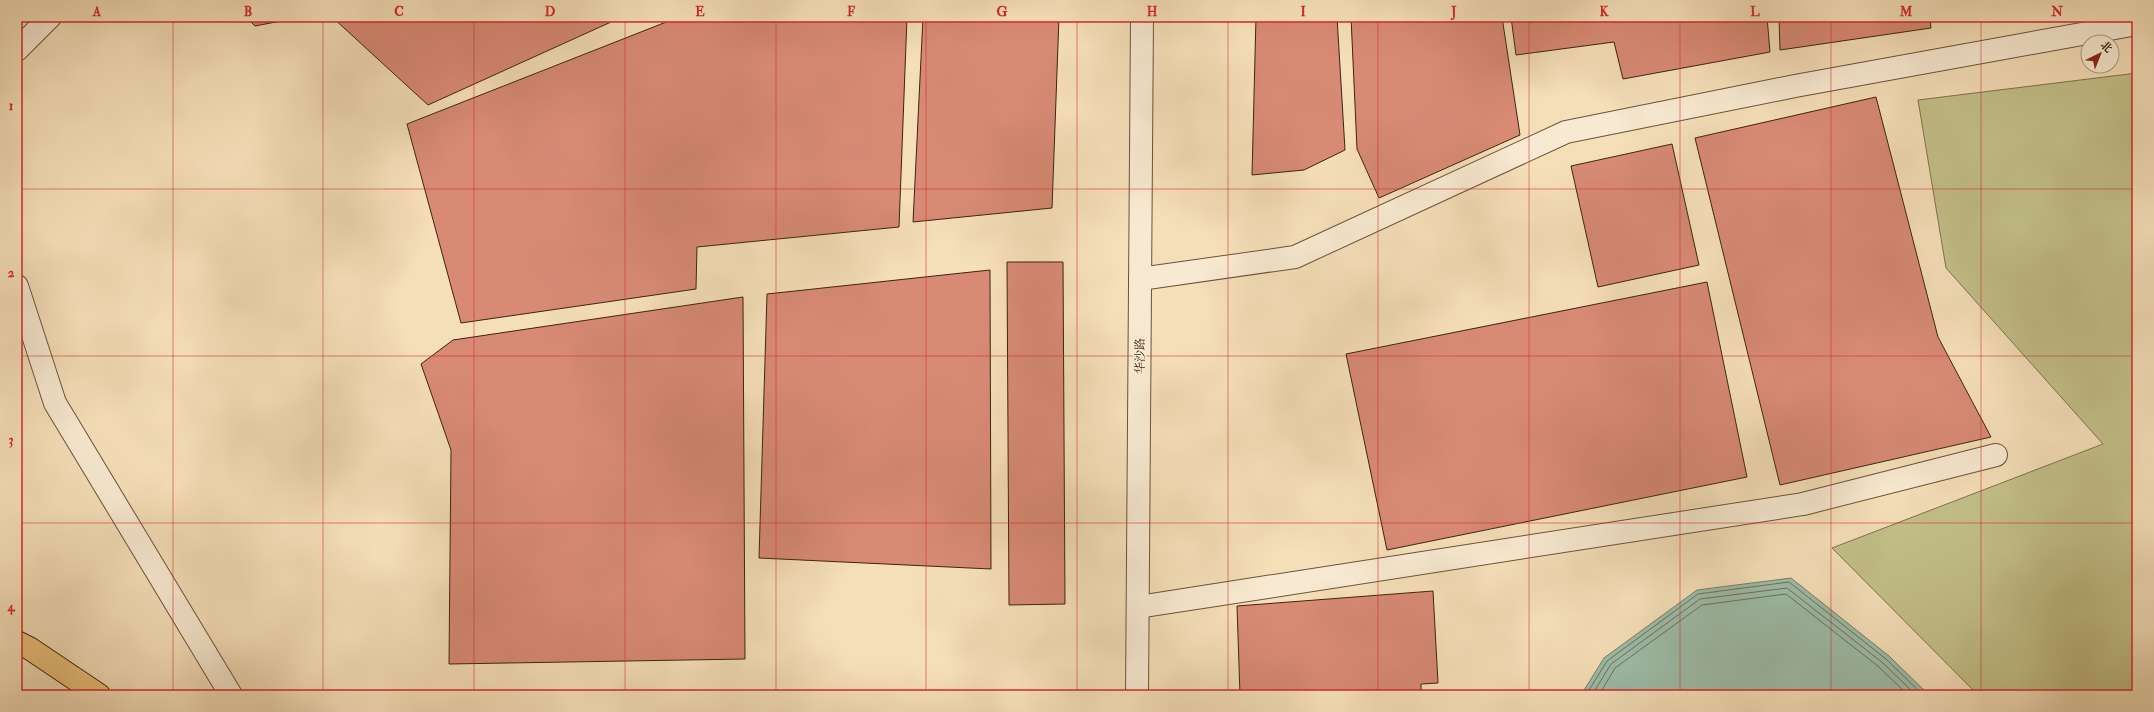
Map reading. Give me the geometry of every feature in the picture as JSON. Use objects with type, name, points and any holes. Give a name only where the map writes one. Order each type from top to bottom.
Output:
[{"type":"main road","points":[[17,642],[29,648],[98,695]]},
{"type":"street","points":[[17,50],[50,17]]},
{"type":"street","name":"华沙路","points":[[1137,695],[1142,17]]},
{"type":"street","points":[[1140,279],[1295,257],[1566,132],[1795,86],[2137,24]]},
{"type":"street","points":[[17,286],[55,403],[231,695]]},
{"type":"street","points":[[1138,606],[1803,504],[1996,455]]},
{"type":"shaded area","points":[[2137,73],[2137,695],[1978,695],[1832,548],[2103,444],[1946,268],[1918,100]]},
{"type":"water","points":[[1791,578],[1889,656],[1929,695],[1581,695],[1604,658],[1697,590]]},
{"type":"building","points":[[246,17],[302,17],[255,26]]},
{"type":"building","points":[[332,17],[622,17],[428,105]]},
{"type":"building","points":[[679,17],[907,17],[899,227],[697,247],[696,289],[461,323],[407,124]]},
{"type":"building","points":[[923,17],[1059,17],[1052,208],[913,222]]},
{"type":"building","points":[[1256,17],[1337,17],[1345,150],[1304,170],[1252,175]]},
{"type":"building","points":[[1351,17],[1502,17],[1520,135],[1379,198],[1357,149]]},
{"type":"building","points":[[1511,17],[1767,17],[1770,52],[1623,79],[1614,42],[1516,55]]},
{"type":"building","points":[[1779,17],[1930,17],[1931,28],[1780,50]]},
{"type":"building","points":[[1876,97],[1938,337],[1991,437],[1780,485],[1695,138]]},
{"type":"building","points":[[1672,144],[1699,265],[1598,287],[1571,166]]},
{"type":"building","points":[[1007,262],[1063,262],[1065,604],[1009,605]]},
{"type":"building","points":[[990,270],[991,569],[759,558],[767,294]]},
{"type":"building","points":[[1707,282],[1747,477],[1387,550],[1346,354]]},
{"type":"building","points":[[743,297],[745,659],[449,664],[451,450],[421,364],[453,340]]},
{"type":"building","points":[[1433,591],[1438,683],[1421,684],[1421,695],[1240,695],[1237,606]]}]
